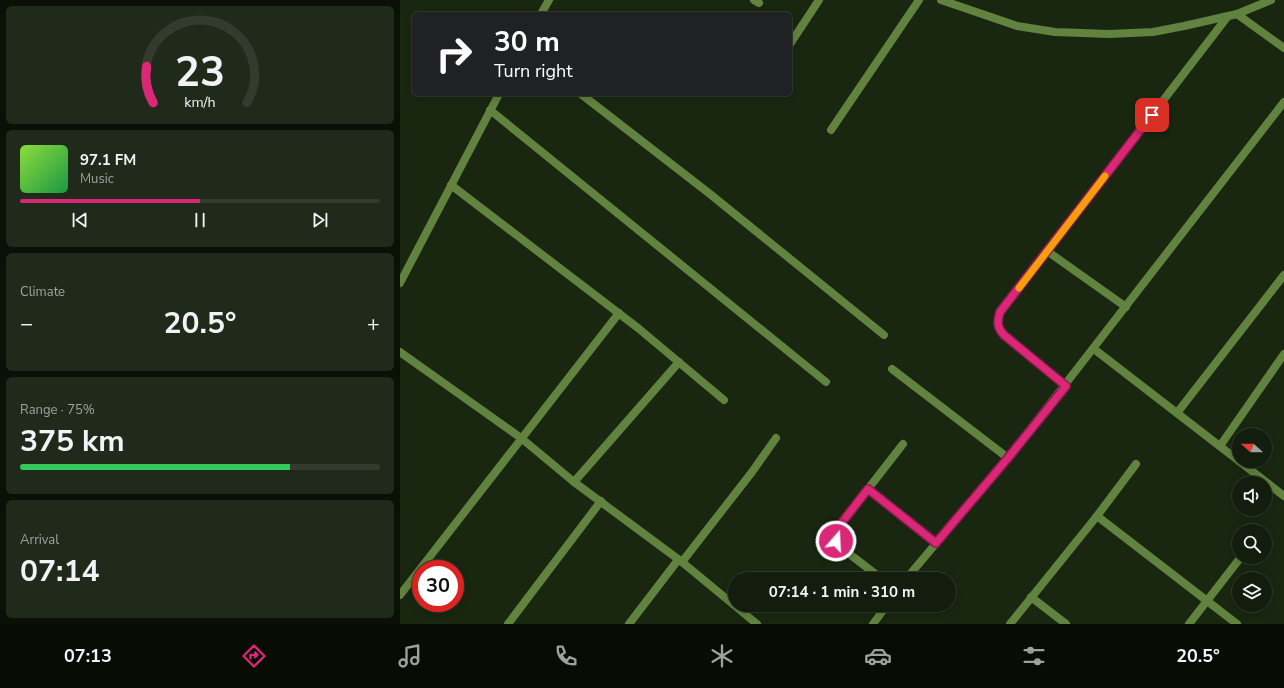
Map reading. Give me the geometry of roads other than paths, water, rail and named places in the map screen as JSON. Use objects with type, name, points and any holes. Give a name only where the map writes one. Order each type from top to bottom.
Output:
[{"type":"street","points":[[542,12],[549,0]]},
{"type":"street","points":[[792,41],[819,0]]},
{"type":"street","points":[[831,130],[919,0]]},
{"type":"street","points":[[941,0],[1017,26],[1055,32],[1083,34],[1153,32],[1237,14],[1270,0]]},
{"type":"street","points":[[1237,14],[1284,48]]},
{"type":"street","points":[[1066,386],[998,329],[997,322],[1000,312],[1228,16]]},
{"type":"street","points":[[400,283],[498,96]]},
{"type":"street","points":[[584,96],[710,194],[884,335]]},
{"type":"street","points":[[912,572],[1008,458],[1066,386],[1284,102]]},
{"type":"street","points":[[490,110],[826,382]]},
{"type":"street","points":[[451,185],[619,313],[724,400]]},
{"type":"street","points":[[1047,251],[1126,307]]},
{"type":"street","points":[[1176,413],[1284,275]]},
{"type":"street","points":[[400,595],[619,313]]},
{"type":"street","points":[[1094,349],[1232,455]]},
{"type":"street","points":[[400,352],[522,438],[574,482],[680,561],[757,624]]},
{"type":"street","points":[[1220,446],[1284,354]]},
{"type":"street","points":[[574,482],[679,362]]},
{"type":"street","points":[[892,369],[1008,458]]},
{"type":"street","points":[[629,624],[752,472],[776,438]]},
{"type":"street","points":[[873,572],[839,546],[836,541],[840,525],[903,444]]},
{"type":"street","points":[[1010,624],[1097,516],[1136,464]]},
{"type":"street","points":[[1248,468],[1284,496]]},
{"type":"street","points":[[868,489],[936,543]]},
{"type":"street","points":[[508,624],[601,501]]},
{"type":"street","points":[[1097,516],[1236,624]]},
{"type":"street","points":[[1189,624],[1235,564]]},
{"type":"street","points":[[1031,597],[1066,624]]},
{"type":"street","points":[[873,624],[881,612]]}]
